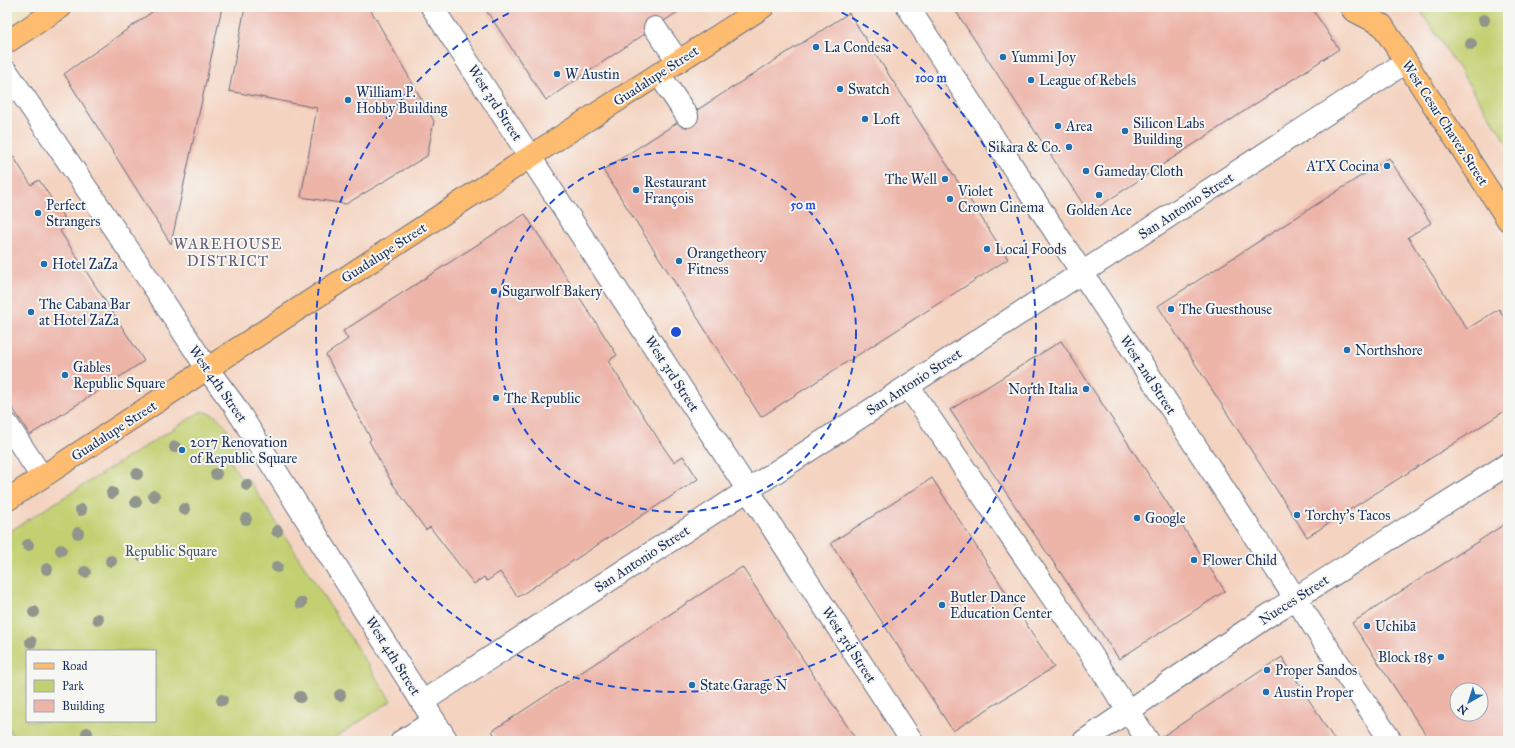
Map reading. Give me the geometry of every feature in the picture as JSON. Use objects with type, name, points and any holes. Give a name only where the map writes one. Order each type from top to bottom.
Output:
[{"type":"main road","points":[[7,42],[61,7]]},
{"type":"main road","name":"Guadalupe Street","points":[[7,500],[763,7]]},
{"type":"main road","name":"West Cesar Chavez Street","points":[[1351,7],[1353,10],[1383,16],[1406,62],[1508,220]]},
{"type":"street","name":"West 3rd Street","points":[[432,7],[912,741]]},
{"type":"street","name":"West 2nd Street","points":[[908,7],[1295,598],[1391,741]]},
{"type":"street","points":[[655,28],[678,61]]},
{"type":"street","name":"San Antonio Street","points":[[422,702],[1406,62]]},
{"type":"street","name":"West 4th Street","points":[[7,72],[156,290],[208,370],[234,405],[447,741]]},
{"type":"street","points":[[659,74],[687,116]]},
{"type":"street","points":[[908,386],[932,419],[1148,741]]},
{"type":"street","points":[[7,424],[42,478]]},
{"type":"street","name":"Nueces Street","points":[[1084,741],[1295,598],[1508,464]]},
{"type":"street","points":[[402,741],[434,721]]},
{"type":"shaded area","points":[[48,7],[1431,7],[1492,120],[1508,145],[1508,741],[7,741],[7,34]]},
{"type":"green space","points":[[1418,7],[1508,7],[1508,144]]},
{"type":"green space","name":"Republic Square","points":[[200,412],[213,414],[226,428],[237,445],[236,449],[227,456],[241,478],[249,480],[391,701],[330,741],[16,741],[7,727],[7,533]]},
{"type":"building","points":[[159,7],[222,7],[171,244],[64,74]]},
{"type":"building","name":"William P. Hobby Building","points":[[245,7],[369,7],[434,121],[427,156],[346,204],[301,197],[317,108],[229,91]]},
{"type":"building","name":"W Austin","points":[[484,7],[685,7],[546,100]]},
{"type":"building","name":"Silicon Labs Building","points":[[953,7],[1311,7],[1339,49],[1089,213]]},
{"type":"building","points":[[849,13],[1008,259],[761,417],[603,170]]},
{"type":"building","points":[[7,146],[31,185],[39,180],[69,225],[60,231],[144,361],[30,435],[7,399]]},
{"type":"building","name":"Northshore","points":[[1389,158],[1431,223],[1408,237],[1467,329],[1499,309],[1508,323],[1508,409],[1307,537],[1158,306]]},
{"type":"building","name":"The Republic","points":[[525,214],[617,355],[608,361],[666,451],[674,462],[683,456],[698,479],[518,597],[500,572],[487,581],[484,577],[474,584],[430,527],[426,530],[392,483],[369,441],[371,439],[326,355],[348,339],[343,331]]},
{"type":"building","points":[[1061,341],[1225,591],[1119,659],[950,410]]},
{"type":"building","name":"Butler Dance Education Center","points":[[932,478],[1054,667],[953,731],[831,543]]},
{"type":"building","name":"Block 185","points":[[1508,522],[1508,741],[1430,741],[1352,623]]},
{"type":"building","name":"State Garage N","points":[[742,567],[857,741],[498,741],[492,731]]},
{"type":"building","name":"Austin Proper","points":[[1282,657],[1335,741],[1161,741],[1160,738]]},
{"type":"place","name":"La Condesa","points":[[816,47]]},
{"type":"place","name":"Yummi Joy","points":[[1003,57]]},
{"type":"place","name":"W Austin","points":[[557,74]]},
{"type":"place","name":"League of Rebels","points":[[1031,80]]},
{"type":"place","name":"Swatch","points":[[840,89]]},
{"type":"place","name":"William P. Hobby Building","points":[[348,100]]},
{"type":"place","name":"Loft","points":[[865,119]]},
{"type":"place","name":"Area","points":[[1058,126]]},
{"type":"place","name":"Silicon Labs Building","points":[[1125,131]]},
{"type":"place","name":"Sikara & Co.","points":[[1069,147]]},
{"type":"place","name":"ATX Cocina","points":[[1387,166]]},
{"type":"place","name":"Gameday Cloth","points":[[1086,171]]},
{"type":"place","name":"The Well","points":[[945,179]]},
{"type":"place","name":"Restaurant François","points":[[636,190]]},
{"type":"place","name":"Golden Ace","points":[[1099,195]]},
{"type":"place","name":"Violet Crown Cinema","points":[[950,199]]},
{"type":"place","name":"Perfect Strangers","points":[[38,213]]},
{"type":"place","name":"Local Foods","points":[[987,249]]},
{"type":"place","name":"Orangetheory Fitness","points":[[679,261]]},
{"type":"place","name":"Hotel ZaZa","points":[[44,264]]},
{"type":"place","name":"Sugarwolf Bakery","points":[[494,291]]},
{"type":"place","name":"The Guesthouse","points":[[1171,309]]},
{"type":"place","name":"The Cabana Bar at Hotel ZaZa","points":[[31,312]]},
{"type":"place","name":"Northshore","points":[[1347,350]]},
{"type":"place","name":"Gables Republic Square","points":[[65,375]]},
{"type":"place","name":"North Italia","points":[[1086,389]]},
{"type":"place","name":"The Republic","points":[[496,398]]},
{"type":"place","name":"2017 Renovation of Republic Square","points":[[182,450]]},
{"type":"place","name":"Torchy's Tacos","points":[[1297,515]]},
{"type":"place","name":"Google","points":[[1137,518]]},
{"type":"place","name":"Flower Child","points":[[1194,560]]},
{"type":"place","name":"Butler Dance Education Center","points":[[942,605]]},
{"type":"place","name":"Uchibā","points":[[1367,626]]},
{"type":"place","name":"Block 185","points":[[1441,657]]},
{"type":"place","name":"Proper Sandos","points":[[1267,670]]},
{"type":"place","name":"State Garage N","points":[[692,685]]},
{"type":"place","name":"Austin Proper","points":[[1266,692]]},
{"type":"district","name":"WAREHOUSE DISTRICT","points":[[228,252]]}]
